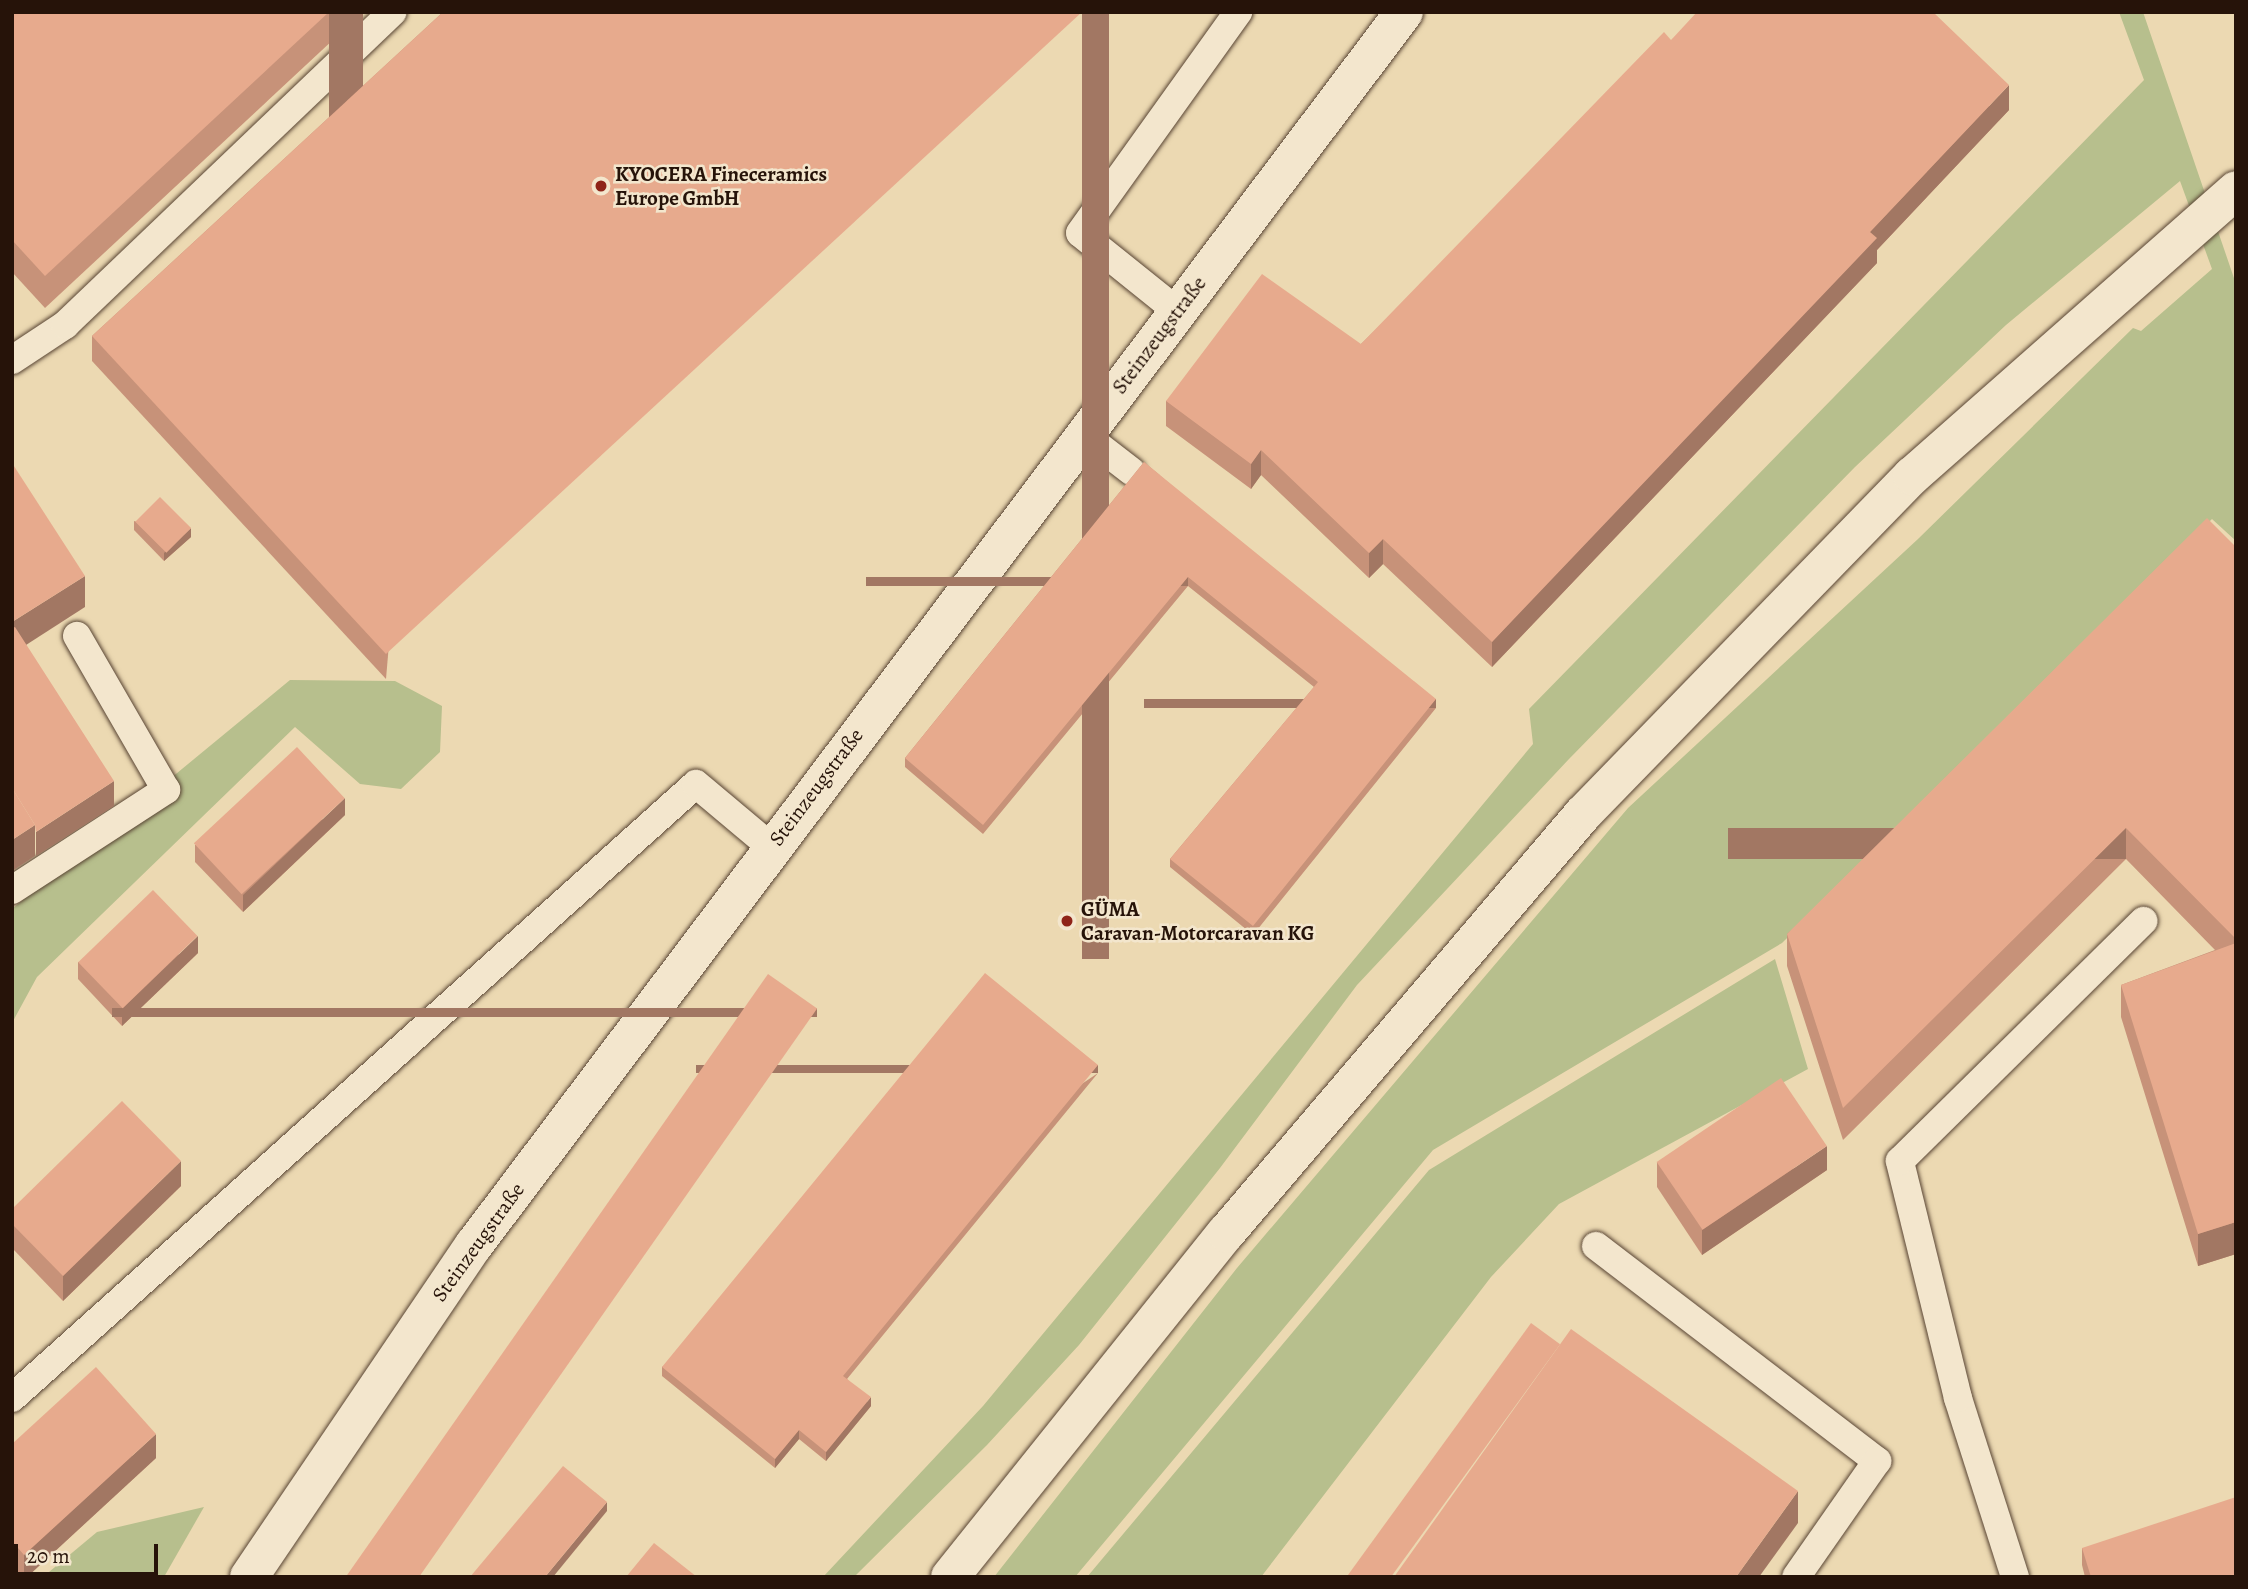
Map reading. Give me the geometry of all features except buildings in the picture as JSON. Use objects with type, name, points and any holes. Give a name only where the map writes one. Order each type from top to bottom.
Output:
[{"type":"street","name":"Steinzeugstraße","points":[[248,1577],[474,1245],[771,847],[1404,12]]},
{"type":"street","points":[[950,1577],[1226,1233],[1583,814],[1912,476],[2131,279],[2236,190]]},
{"type":"lane","points":[[12,360],[65,325],[392,12]]},
{"type":"lane","points":[[1177,311],[1080,233],[1238,12]]},
{"type":"lane","points":[[1083,434],[1131,471]]},
{"type":"lane","points":[[12,890],[166,790],[77,636]]},
{"type":"lane","points":[[12,1398],[696,783],[771,847]]},
{"type":"lane","points":[[2015,1577],[1958,1398],[1900,1161],[2143,921]]},
{"type":"lane","points":[[1596,1245],[1877,1461],[1796,1577]]},
{"type":"green space","points":[[2119,12],[2143,12],[2236,284],[2236,541],[2212,519],[1782,943],[1433,1150],[1075,1577],[994,1577],[1237,1268],[1628,808],[1918,539],[2133,328],[2141,331],[2212,269],[2180,181],[2006,325],[1855,467],[1569,759],[1357,985],[1220,1168],[1079,1345],[987,1445],[854,1577],[823,1577],[983,1406],[1533,744],[1529,709],[2144,80]]},
{"type":"green space","points":[[290,680],[395,681],[442,706],[440,752],[401,789],[360,784],[295,727],[37,977],[12,1023],[12,909]]},
{"type":"green space","points":[[1775,959],[1808,1069],[1559,1204],[1491,1277],[1261,1577],[1087,1577],[1429,1170]]},
{"type":"green space","points":[[204,1507],[164,1577],[43,1577],[97,1532]]},
{"type":"place","name":"KYOCERA Fineceramics Europe GmbH","points":[[601,186]]},
{"type":"place","name":"GÜMA Caravan-Motorcaravan KG","points":[[1067,921]]}]
